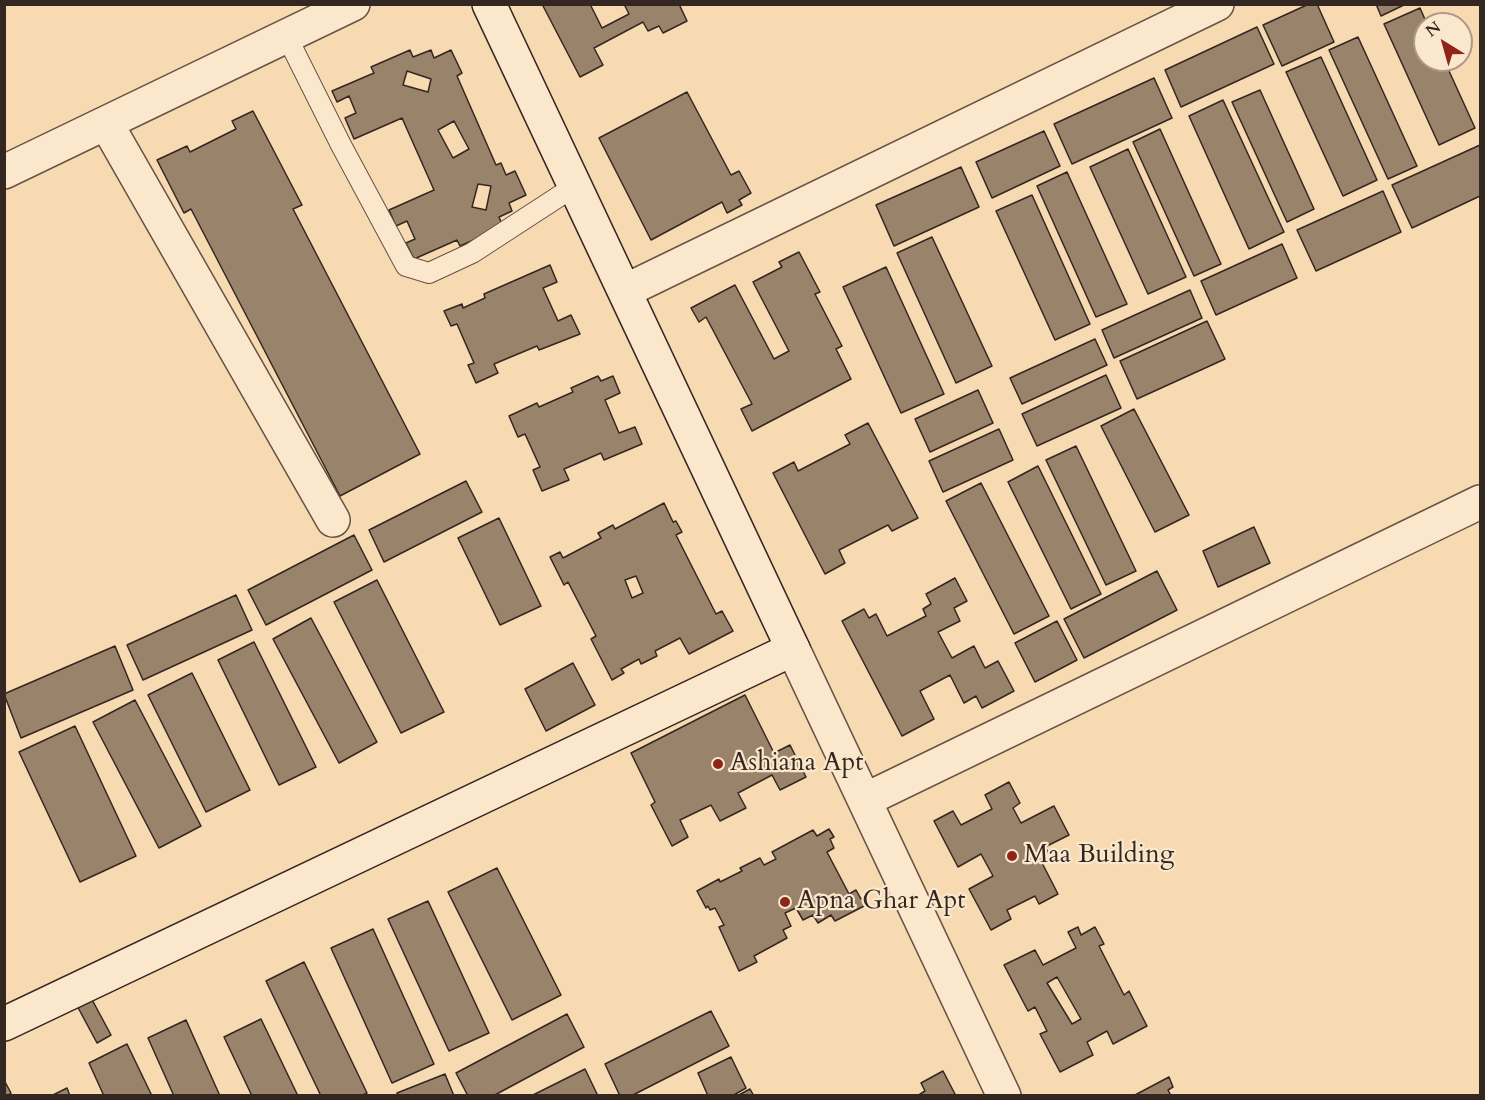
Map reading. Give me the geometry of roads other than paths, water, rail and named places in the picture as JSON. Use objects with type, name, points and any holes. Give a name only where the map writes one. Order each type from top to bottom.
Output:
[{"type":"street","points":[[4,172],[353,4]]},
{"type":"street","points":[[489,4],[1004,1095]]},
{"type":"street","points":[[625,291],[1216,4]]},
{"type":"street","points":[[106,123],[333,520]]},
{"type":"street","points":[[865,800],[1480,502]]},
{"type":"street","points":[[4,1024],[793,649]]},
{"type":"lane","points":[[287,37],[341,145],[406,266],[429,273],[472,253],[575,186]]},
{"type":"place","name":"Ashiana Apt","points":[[718,764]]},
{"type":"place","name":"Maa Building","points":[[1012,856]]},
{"type":"place","name":"Apna Ghar Apt","points":[[785,902]]}]
